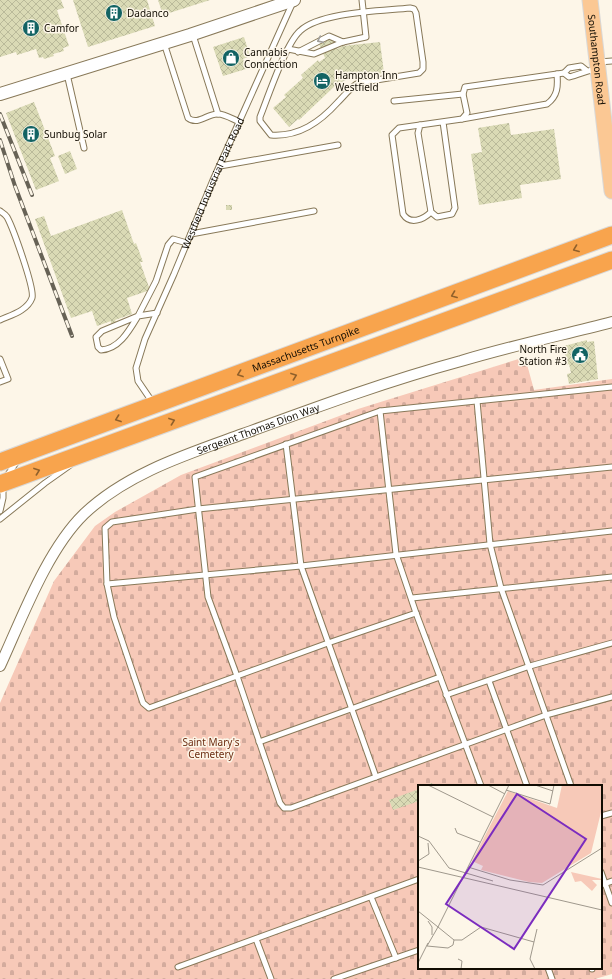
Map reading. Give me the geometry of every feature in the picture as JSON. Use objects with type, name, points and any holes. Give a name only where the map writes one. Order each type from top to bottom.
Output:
[{"type":"highway","name":"Massachusetts Turnpike","points":[[0,462],[612,235]]},
{"type":"highway","name":"Massachusetts Turnpike","points":[[1,484],[612,260]]},
{"type":"highway","points":[[410,333],[496,310],[612,269]]},
{"type":"main road","name":"Southampton Road","points":[[590,0],[594,67],[612,191]]},
{"type":"street","points":[[0,94],[164,43],[294,0]]},
{"type":"street","name":"Sergeant Thomas Dion Way","points":[[0,666],[33,594],[65,538],[91,508],[131,480],[196,452],[304,411],[460,361],[612,322]]},
{"type":"lane","name":"Westfield Industrial Park Road","points":[[154,406],[138,381],[136,368],[145,339],[294,0]]},
{"type":"lane","points":[[288,49],[309,54],[320,53],[343,42],[366,37],[362,0]]},
{"type":"lane","points":[[410,8],[414,9],[422,69],[419,73],[358,83],[344,94],[339,101],[315,124],[302,130],[271,135],[260,121],[260,117],[288,49],[299,31],[307,25],[320,20],[364,13],[410,8]]},
{"type":"lane","points":[[192,34],[218,114]]},
{"type":"lane","points":[[298,52],[329,36],[343,42]]},
{"type":"lane","points":[[164,43],[188,118],[192,121],[197,121],[218,114],[240,122]]},
{"type":"lane","points":[[564,73],[569,77],[582,75],[594,67],[612,61]]},
{"type":"lane","points":[[462,119],[467,114],[463,94],[465,87],[564,73],[568,68],[581,66],[594,67]]},
{"type":"lane","points":[[67,73],[84,148]]},
{"type":"lane","points":[[431,212],[425,217],[411,221],[406,219],[403,214],[392,135],[395,130],[399,128],[462,119],[547,104],[556,95],[558,86],[557,74]]},
{"type":"lane","points":[[394,101],[463,94]]},
{"type":"lane","points":[[420,125],[418,133],[431,212],[437,217],[452,214],[455,208],[443,122]]},
{"type":"lane","points":[[220,166],[338,145]]},
{"type":"lane","points":[[0,211],[6,215],[32,287],[32,298],[25,309],[0,320]]},
{"type":"lane","points":[[191,234],[314,211]]},
{"type":"lane","points":[[157,313],[138,316],[102,331],[96,337],[98,347],[101,350],[109,350],[123,338],[138,316],[156,281],[168,245],[173,239],[187,243]]},
{"type":"lane","points":[[0,359],[8,379],[0,382]]},
{"type":"lane","points":[[612,387],[477,400],[380,412],[195,477],[208,597],[237,676],[280,803],[284,808],[291,808],[546,715],[612,697]]},
{"type":"lane","points":[[477,400],[490,544],[501,588],[530,666],[571,785]]},
{"type":"lane","points":[[380,412],[390,489],[396,554],[446,695],[481,785]]},
{"type":"lane","points":[[286,444],[301,566],[376,777]]},
{"type":"lane","points":[[0,519],[45,483],[97,448]]},
{"type":"lane","points":[[0,511],[3,498],[1,484],[22,454]]},
{"type":"lane","points":[[416,613],[328,643],[149,708],[143,703],[114,617],[107,584],[106,528],[112,522],[198,509],[484,478],[612,467]]},
{"type":"lane","points":[[107,584],[301,566],[396,554],[612,531]]},
{"type":"lane","points":[[412,598],[612,577]]},
{"type":"lane","points":[[446,695],[530,666],[612,643]]},
{"type":"lane","points":[[259,742],[440,677]]},
{"type":"lane","points":[[489,681],[527,785]]},
{"type":"lane","points":[[602,816],[612,813]]},
{"type":"lane","points":[[178,967],[418,879]]},
{"type":"lane","points":[[612,881],[603,884],[612,903]]},
{"type":"lane","points":[[371,897],[396,958]]},
{"type":"lane","points":[[256,939],[271,979]]},
{"type":"lane","points":[[334,979],[418,950]]},
{"type":"lane","points":[[548,969],[552,979]]},
{"type":"green space","name":"Saint Mary's Cemetery","points":[[525,357],[534,390],[612,379],[612,974],[595,979],[0,979],[0,703],[54,581],[95,526],[115,512],[181,475],[358,409]]},
{"type":"building","name":"Camfor","points":[[0,0],[61,0],[64,8],[57,10],[69,46],[63,48],[64,51],[53,54],[54,56],[44,59],[43,57],[39,58],[36,49],[17,55],[16,52],[0,57]]},
{"type":"building","name":"Dadanco","points":[[73,0],[147,0],[155,26],[88,47]]},
{"type":"building","name":"Dadanco","points":[[158,0],[210,0],[163,15]]},
{"type":"building","name":"Cannabis Connection","points":[[244,37],[250,56],[243,59],[246,69],[223,76],[213,47]]},
{"type":"building","name":"Hampton Inn Westfield","points":[[332,38],[337,49],[343,46],[380,42],[384,73],[353,77],[337,84],[299,120],[298,119],[289,127],[273,108],[286,97],[284,95],[303,78],[301,75],[318,60],[319,62],[325,58],[319,44]]},
{"type":"building","name":"Sunbug Solar","points":[[34,102],[55,156],[50,158],[59,181],[36,190],[6,113]]},
{"type":"building","points":[[509,123],[511,135],[554,129],[561,179],[520,185],[522,198],[479,205],[471,154],[482,152],[478,128]]},
{"type":"building","points":[[70,151],[77,169],[65,174],[58,156]]},
{"type":"building","points":[[226,205],[232,205],[232,210],[226,210]]},
{"type":"building","points":[[122,210],[134,244],[136,243],[143,262],[140,262],[150,290],[127,298],[132,314],[115,320],[116,322],[111,324],[111,321],[97,326],[92,311],[71,318],[35,219],[44,216],[51,236]]},
{"type":"building","name":"North Fire Station #3","points":[[587,340],[587,342],[594,341],[598,379],[569,384],[567,374],[571,373],[569,364],[567,365],[564,346]]},
{"type":"building","points":[[418,789],[418,801],[393,810],[389,800]]},
{"type":"railway","points":[[0,114],[32,195]]},
{"type":"railway","points":[[0,140],[15,186],[72,336]]},
{"type":"place","name":"Dadanco","points":[[114,13]]},
{"type":"place","name":"Camfor","points":[[31,28]]},
{"type":"place","name":"Cannabis Connection","points":[[231,58]]},
{"type":"place","name":"Hampton Inn Westfield","points":[[322,81]]},
{"type":"place","name":"Sunbug Solar","points":[[31,134]]},
{"type":"place","name":"North Fire Station #3","points":[[580,355]]}]
